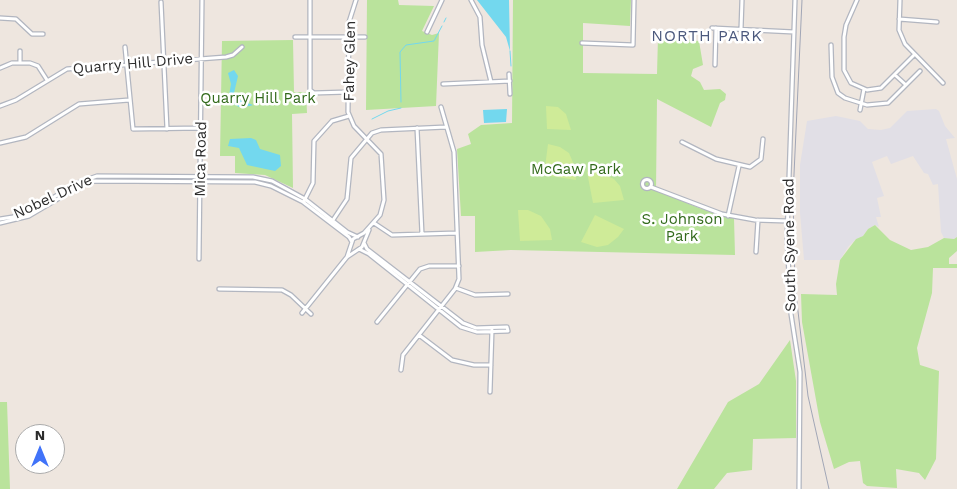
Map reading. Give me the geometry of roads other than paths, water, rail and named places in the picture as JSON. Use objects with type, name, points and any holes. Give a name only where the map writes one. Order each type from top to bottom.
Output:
[{"type":"street","name":"Mica Road","points":[[199,259],[202,0]]},
{"type":"street","points":[[310,0],[309,88],[311,92],[348,92]]},
{"type":"street","name":"Fahey Glen","points":[[347,256],[352,243],[370,227],[383,207],[383,163],[378,150],[357,130],[349,116],[348,37],[350,16],[356,0]]},
{"type":"street","points":[[427,32],[442,0]]},
{"type":"street","points":[[471,0],[480,17],[482,45],[491,82]]},
{"type":"street","points":[[582,43],[633,45],[634,0]]},
{"type":"street","points":[[741,30],[742,0]]},
{"type":"street","name":"South Syene Road","points":[[795,0],[787,221],[789,300],[800,372],[799,489]]},
{"type":"street","points":[[857,0],[845,29],[844,68],[851,83],[864,89],[881,88],[914,55]]},
{"type":"street","points":[[900,0],[899,30],[902,38],[914,55],[943,83]]},
{"type":"street","points":[[161,2],[167,129]]},
{"type":"street","points":[[0,18],[16,19],[32,34],[44,34]]},
{"type":"street","points":[[899,19],[937,22]]},
{"type":"street","points":[[715,65],[714,28],[794,32]]},
{"type":"street","points":[[295,37],[365,37]]},
{"type":"street","points":[[831,45],[831,72],[837,90],[840,95],[860,104],[888,103],[920,72]]},
{"type":"street","points":[[125,47],[133,129],[201,128]]},
{"type":"street","name":"Quarry Hill Drive","points":[[0,106],[16,100],[68,69],[202,57],[226,57],[233,55],[242,47]]},
{"type":"street","points":[[20,51],[20,62]]},
{"type":"street","points":[[0,68],[20,62],[30,63],[38,66],[47,80]]},
{"type":"street","points":[[509,74],[510,94]]},
{"type":"street","points":[[895,75],[906,85]]},
{"type":"street","points":[[443,84],[510,81]]},
{"type":"street","points":[[860,110],[864,89]]},
{"type":"street","points":[[0,143],[26,137],[80,104],[129,100]]},
{"type":"street","points":[[401,370],[404,355],[456,288],[459,266],[454,152],[441,108]]},
{"type":"street","points":[[304,201],[313,183],[314,141],[332,121],[349,116]]},
{"type":"street","points":[[333,220],[348,199],[349,160],[372,133],[381,130],[446,126]]},
{"type":"street","points":[[418,128],[422,234]]},
{"type":"street","points":[[682,142],[716,159],[739,166],[750,167],[758,163],[762,154],[763,138]]},
{"type":"street","points":[[728,216],[739,166]]},
{"type":"street","name":"Nobel Drive","points":[[0,219],[13,217],[36,208],[88,178],[104,176],[257,180],[277,184],[358,237],[367,249],[470,331],[492,329],[490,365]]},
{"type":"street","name":"Nobel Drive","points":[[0,224],[29,216],[89,182],[166,178]]},
{"type":"street","points":[[651,186],[692,204],[728,216],[787,221]]},
{"type":"street","name":"Nobel Drive","points":[[304,201],[348,237],[358,249],[390,268]]},
{"type":"street","points":[[756,252],[758,220]]},
{"type":"street","points":[[374,222],[390,234],[457,233]]},
{"type":"street","name":"Fahey Glen","points":[[347,256],[364,243],[370,227]]},
{"type":"street","points":[[302,313],[347,256]]},
{"type":"street","points":[[377,322],[419,270],[426,266],[459,266]]},
{"type":"street","points":[[456,288],[475,295],[508,294]]},
{"type":"street","points":[[219,289],[282,290],[291,295],[311,314]]},
{"type":"street","points":[[418,336],[452,360],[466,364],[490,365],[490,392]]},
{"type":"water","points":[[477,0],[509,0],[510,51],[506,37]]},
{"type":"water","points":[[234,70],[238,76],[234,93],[235,98],[253,105],[239,107],[228,101],[231,84],[228,73]]},
{"type":"water","points":[[507,109],[506,122],[484,123],[483,110]]},
{"type":"water","points":[[251,138],[256,140],[260,149],[280,155],[281,166],[275,171],[247,165],[239,148],[228,146],[230,139]]},
{"type":"waterway","points":[[444,22],[446,18]]},
{"type":"waterway","points":[[401,102],[400,52],[406,45],[434,41],[442,26]]},
{"type":"waterway","points":[[510,51],[511,66]]},
{"type":"waterway","points":[[372,119],[388,111],[401,108]]},
{"type":"railway","points":[[802,0],[793,196],[795,286],[808,396],[829,489]]},
{"type":"district","name":"NORTH PARK","points":[[707,36]]},
{"type":"park label","name":"Quarry Hill Park","points":[[258,99]]},
{"type":"park label","name":"McGaw Park","points":[[576,170]]},
{"type":"park label","name":"S. Johnson Park","points":[[682,228]]}]
